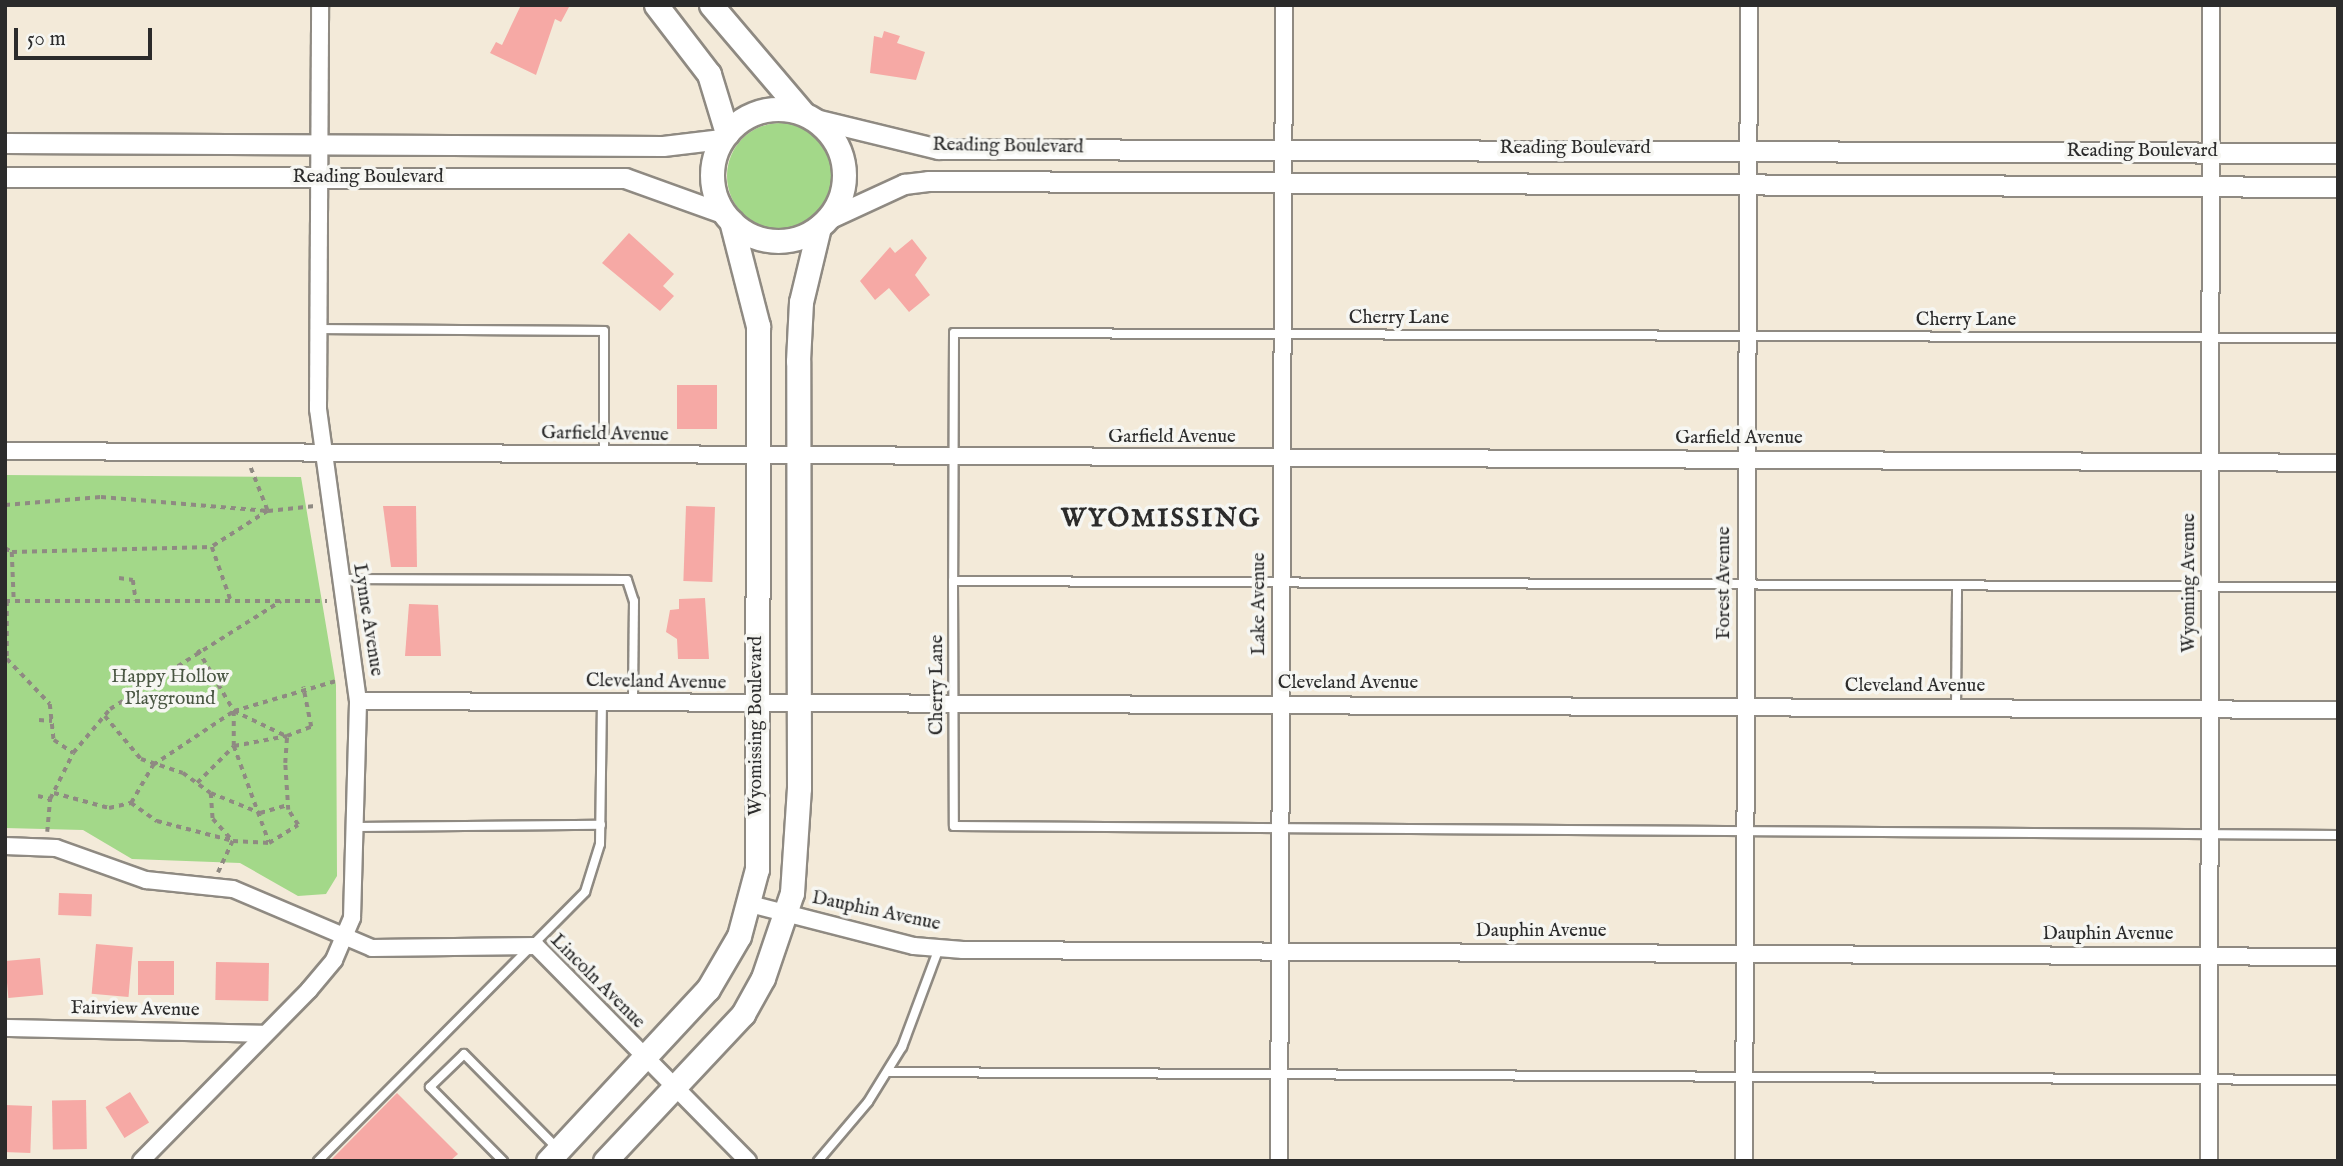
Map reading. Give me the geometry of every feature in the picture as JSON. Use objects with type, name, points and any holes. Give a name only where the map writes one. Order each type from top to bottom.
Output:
[{"type":"main road","points":[[656,5],[709,74],[724,136],[712,172],[728,217],[774,241],[823,223]]},
{"type":"main road","points":[[605,1161],[676,1091],[743,1014],[763,978],[785,913],[796,864],[801,302],[823,223],[843,191],[844,167],[837,143],[809,116],[711,5]]},
{"type":"main road","points":[[724,136],[757,112],[809,116]]},
{"type":"main road","name":"Wyomissing Boulevard","points":[[554,1155],[648,1061],[708,989],[750,904],[757,869],[758,326],[728,217]]},
{"type":"street","name":"Lynne Avenue","points":[[320,5],[317,178],[321,454],[358,701],[356,827],[345,942]]},
{"type":"street","name":"Lake Avenue","points":[[1279,1161],[1284,5]]},
{"type":"street","name":"Forest Avenue","points":[[1744,1161],[1749,5]]},
{"type":"street","name":"Wyoming Avenue","points":[[2208,1161],[2211,5]]},
{"type":"street","name":"Reading Boulevard","points":[[809,116],[938,149],[2338,153]]},
{"type":"street","name":"Reading Boulevard","points":[[5,143],[318,141],[663,146],[724,136]]},
{"type":"street","name":"Reading Boulevard","points":[[5,177],[625,178],[728,217]]},
{"type":"street","name":"Reading Boulevard","points":[[823,223],[904,184],[928,181],[1748,189],[2338,187]]},
{"type":"street","name":"Garfield Avenue","points":[[5,451],[954,459],[2338,463]]},
{"type":"street","name":"Cleveland Avenue","points":[[358,701],[633,702],[798,707],[953,704],[2338,709]]},
{"type":"street","name":"Lincoln Avenue","points":[[5,846],[57,848],[146,880],[212,885],[262,900],[345,942],[372,948],[536,946],[676,1091],[748,1161]]},
{"type":"street","name":"Dauphin Avenue","points":[[750,904],[939,948],[2338,957]]},
{"type":"street","points":[[141,1161],[309,990],[345,942]]},
{"type":"street","name":"Fairview Avenue","points":[[5,1028],[264,1034]]},
{"type":"lane","points":[[319,329],[604,331],[604,456]]},
{"type":"lane","name":"Cherry Lane","points":[[1281,828],[954,826],[954,333],[2338,338]]},
{"type":"lane","points":[[340,579],[626,580],[634,601],[633,702]]},
{"type":"lane","points":[[953,581],[2338,587]]},
{"type":"lane","points":[[1956,708],[1957,585]]},
{"type":"lane","points":[[318,1161],[536,946],[584,892],[601,825],[602,702]]},
{"type":"lane","points":[[356,827],[601,825]]},
{"type":"lane","points":[[1281,828],[2338,835]]},
{"type":"lane","points":[[818,1161],[888,1072],[918,1013],[939,948]]},
{"type":"lane","points":[[503,1161],[430,1087],[464,1054],[554,1155]]},
{"type":"lane","points":[[888,1072],[2338,1080]]},
{"type":"path","points":[[244,453],[268,511]]},
{"type":"path","points":[[5,505],[101,497],[268,511],[328,504]]},
{"type":"path","points":[[5,548],[12,552],[212,547],[268,511]]},
{"type":"path","points":[[212,547],[231,601]]},
{"type":"path","points":[[12,552],[14,601]]},
{"type":"path","points":[[119,578],[134,580],[136,601]]},
{"type":"path","points":[[74,753],[54,740],[50,704],[7,659],[6,601],[343,601]]},
{"type":"path","points":[[47,819],[50,799],[74,753],[104,716],[124,697],[281,601]]},
{"type":"path","points":[[198,650],[234,711],[234,746],[269,843]]},
{"type":"path","points":[[54,793],[109,808],[131,803],[153,765],[234,711],[303,687],[355,676]]},
{"type":"path","points":[[197,783],[234,746],[287,736],[311,727],[303,687]]},
{"type":"path","points":[[234,711],[287,736]]},
{"type":"path","points":[[104,716],[153,765],[256,811],[288,805]]},
{"type":"path","points":[[39,719],[52,721]]},
{"type":"path","points":[[52,727],[60,726]]},
{"type":"path","points":[[131,803],[157,821],[233,841],[269,843],[298,825],[288,805],[287,736]]},
{"type":"path","points":[[211,793],[214,819],[233,841]]},
{"type":"path","points":[[38,796],[50,799]]},
{"type":"path","points":[[212,885],[233,841]]},
{"type":"green space","points":[[780,123],[800,127],[817,139],[829,156],[833,176],[829,196],[817,213],[800,225],[780,229],[760,225],[743,213],[731,196],[727,176],[731,156],[743,139],[760,127]]},
{"type":"green space","name":"Happy Hollow Playground","points":[[5,475],[301,477],[336,685],[337,876],[326,894],[298,896],[240,863],[132,859],[83,830],[5,828]]},
{"type":"building","points":[[521,5],[569,7],[561,22],[555,19],[536,75],[490,53],[496,42],[502,45]]},
{"type":"building","points":[[884,31],[900,36],[897,43],[925,52],[916,80],[870,73],[874,36],[882,38]]},
{"type":"building","points":[[629,233],[674,274],[663,286],[674,296],[660,311],[602,263]]},
{"type":"building","points":[[912,239],[927,258],[915,275],[930,295],[909,312],[889,288],[875,300],[860,281],[890,247],[895,253]]},
{"type":"building","points":[[677,385],[717,385],[717,429],[677,429]]},
{"type":"building","points":[[383,506],[416,506],[417,567],[391,567]]},
{"type":"building","points":[[686,506],[715,507],[712,582],[683,581]]},
{"type":"building","points":[[705,598],[709,659],[678,659],[677,639],[666,632],[670,610],[679,609],[679,599]]},
{"type":"building","points":[[409,604],[438,605],[441,656],[405,656]]},
{"type":"building","points":[[59,893],[92,894],[91,916],[58,915]]},
{"type":"building","points":[[96,944],[133,947],[129,997],[92,994]]},
{"type":"building","points":[[40,958],[43,995],[8,998],[5,961]]},
{"type":"building","points":[[138,961],[174,961],[174,995],[138,995]]},
{"type":"building","points":[[216,962],[269,963],[268,1001],[215,1000]]},
{"type":"building","points":[[130,1092],[149,1123],[124,1138],[105,1107]]},
{"type":"building","points":[[397,1093],[458,1154],[450,1161],[330,1161]]},
{"type":"building","points":[[86,1100],[87,1149],[53,1150],[52,1101]]},
{"type":"building","points":[[5,1105],[32,1106],[30,1153],[5,1152]]},
{"type":"district","name":"WYOMISSING","points":[[1161,519]]}]
